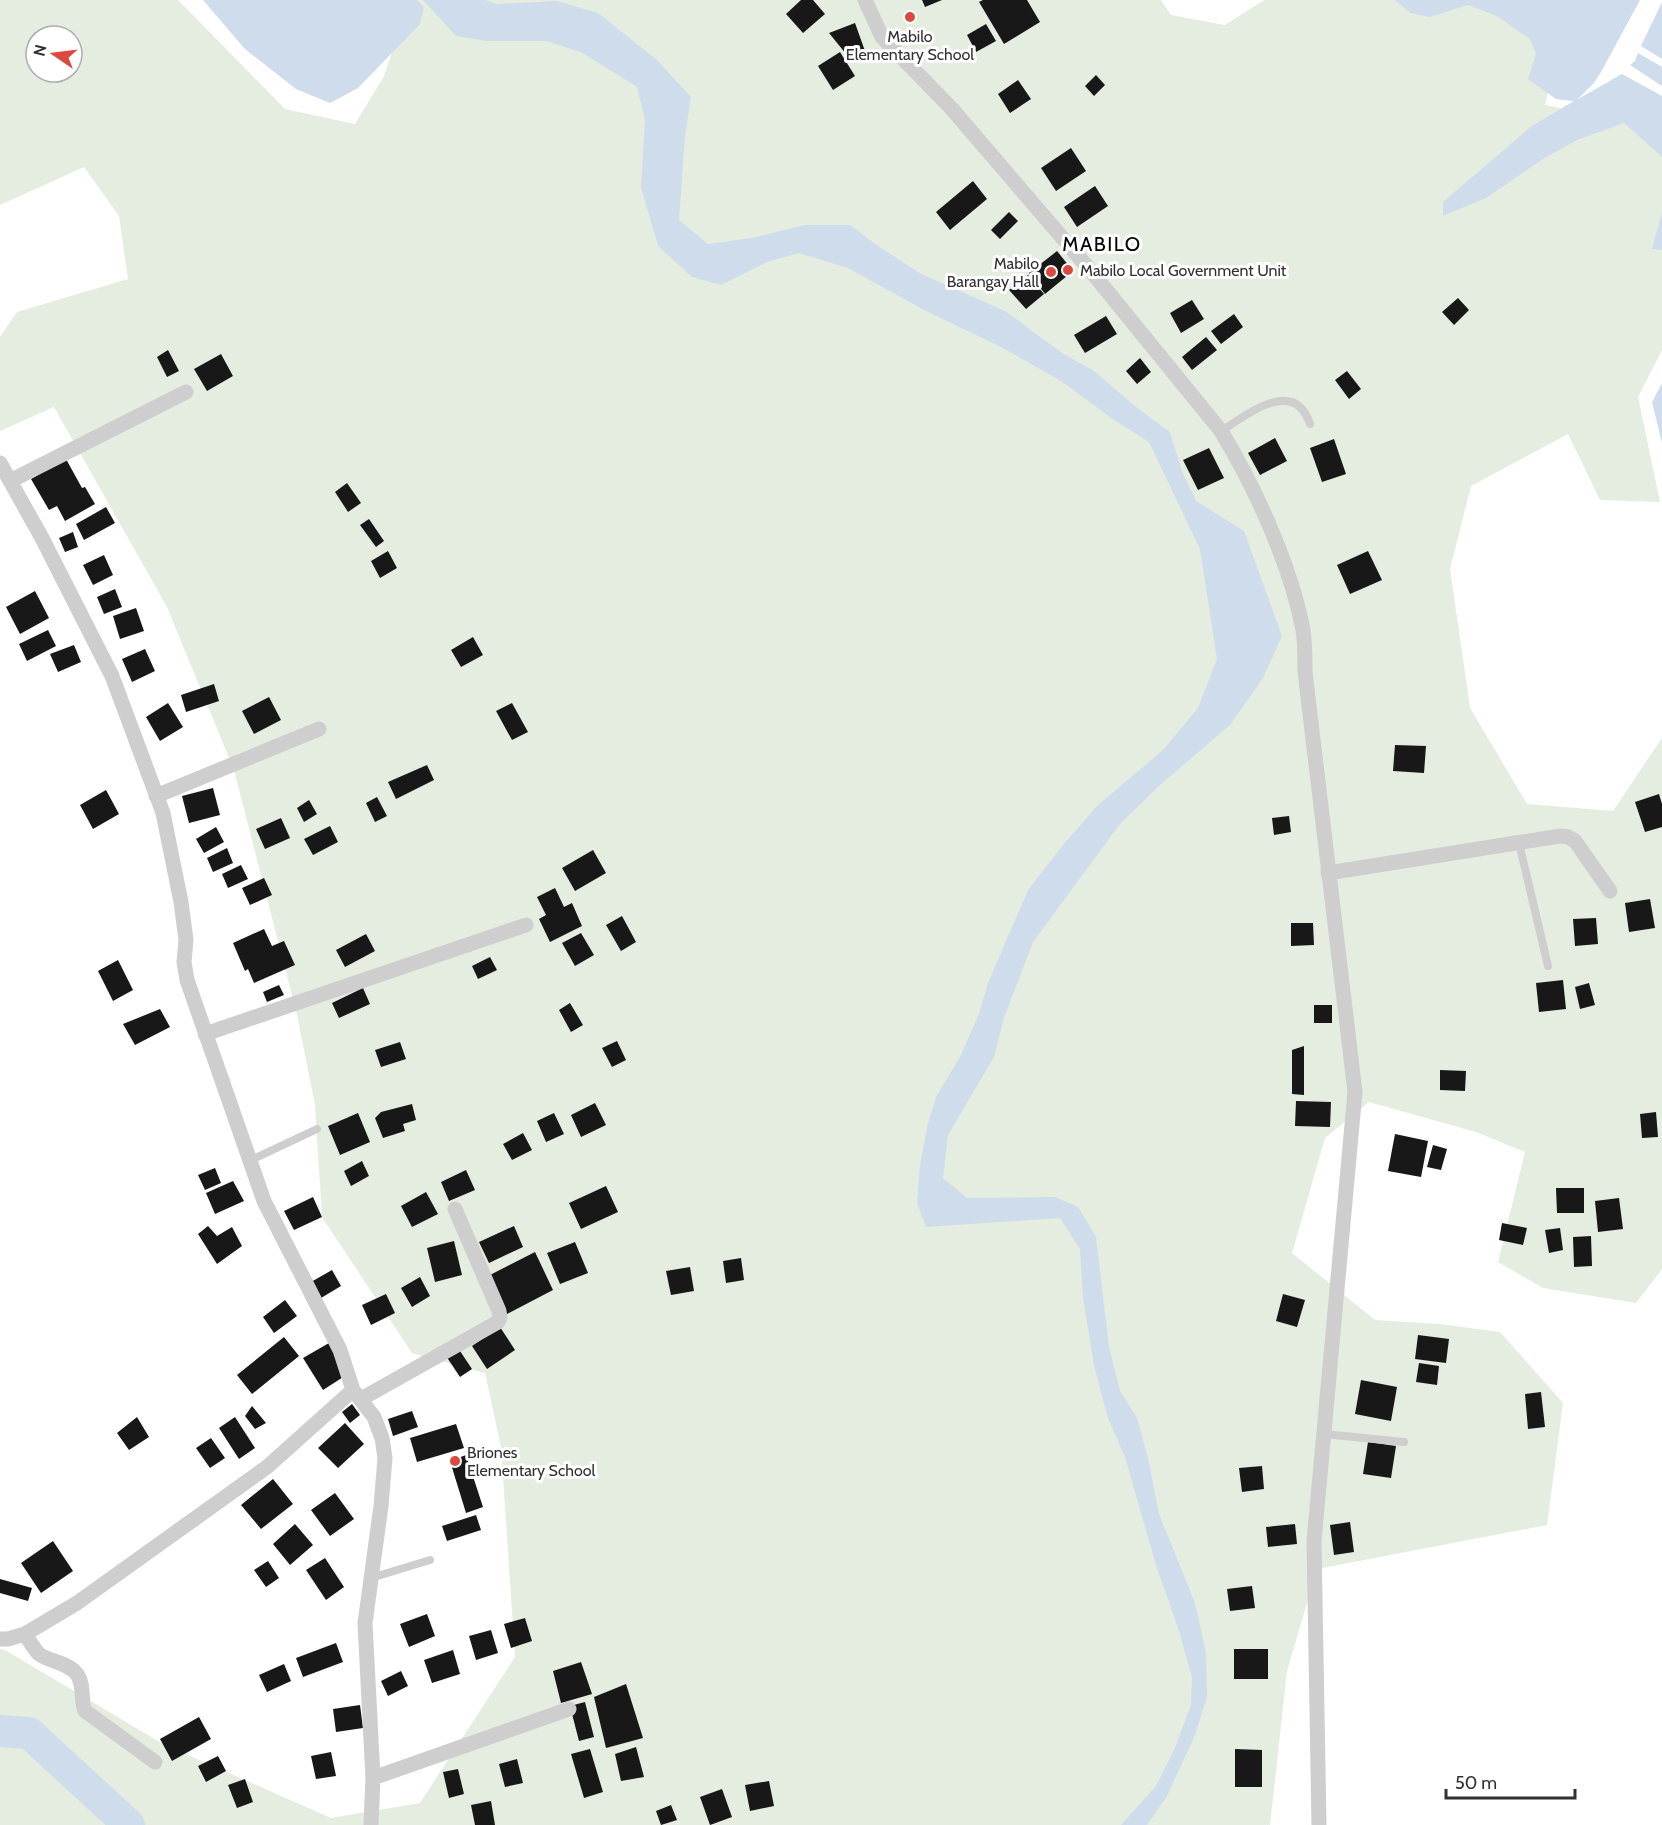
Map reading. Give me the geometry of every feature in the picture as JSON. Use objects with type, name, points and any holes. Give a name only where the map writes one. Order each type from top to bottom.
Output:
[{"type":"street","points":[[865,0],[882,36],[952,109],[1075,252],[1221,431],[1236,456],[1265,516],[1294,591],[1304,633],[1305,672],[1355,1092],[1314,1541],[1319,1825]]},
{"type":"street","points":[[10,481],[186,392]]},
{"type":"street","points":[[0,463],[42,538],[112,676],[163,813],[181,902],[186,940],[184,962],[187,980],[205,1035],[264,1201],[340,1350],[357,1395],[374,1418],[382,1438],[385,1458],[381,1506],[365,1623],[370,1752],[374,1778],[371,1825]]},
{"type":"street","points":[[156,796],[319,729]]},
{"type":"street","points":[[1328,873],[1560,836],[1568,837],[1575,842],[1610,891]]},
{"type":"street","points":[[205,1035],[526,925]]},
{"type":"street","points":[[0,1639],[26,1634],[77,1603],[267,1467],[357,1395],[498,1322],[499,1311],[455,1209]]},
{"type":"street","points":[[26,1634],[39,1653],[62,1663],[77,1675],[83,1692],[82,1704],[85,1711],[155,1762]]},
{"type":"street","points":[[374,1778],[568,1709]]},
{"type":"lane","points":[[1221,431],[1266,404],[1282,400],[1293,403],[1306,412],[1310,424]]},
{"type":"lane","points":[[1519,843],[1548,966]]},
{"type":"lane","points":[[251,1160],[317,1129]]},
{"type":"lane","points":[[1324,1434],[1404,1442]]},
{"type":"lane","points":[[371,1578],[430,1560]]},
{"type":"shaded area","points":[[0,0],[178,0],[285,109],[355,124],[384,76],[410,0],[1161,0],[1171,15],[1225,25],[1264,0],[1505,0],[1561,35],[1545,105],[1625,122],[1662,144],[1662,350],[1638,397],[1660,502],[1600,500],[1568,434],[1471,486],[1450,569],[1470,708],[1527,804],[1613,811],[1662,738],[1662,1269],[1636,1303],[1543,1288],[1498,1262],[1525,1152],[1476,1132],[1369,1102],[1325,1138],[1292,1253],[1375,1320],[1440,1324],[1500,1332],[1563,1403],[1547,1525],[1317,1569],[1287,1671],[1270,1825],[0,1825],[0,1649],[163,1744],[331,1818],[420,1803],[515,1657],[501,1447],[485,1373],[412,1353],[322,1217],[315,1105],[297,1015],[234,770],[167,607],[54,407],[0,431],[0,337],[17,312],[128,279],[119,216],[84,167],[0,205]]},
{"type":"water","points":[[203,0],[417,0],[424,7],[420,24],[358,88],[330,103],[296,89],[245,49]]},
{"type":"water","points":[[423,0],[485,0],[497,4],[557,1],[598,13],[657,60],[691,97],[685,136],[679,220],[708,244],[752,238],[805,225],[850,225],[921,274],[1005,311],[1062,353],[1094,371],[1170,432],[1182,471],[1196,501],[1244,531],[1282,636],[1263,678],[1230,725],[1161,784],[1120,824],[1033,942],[1004,1018],[994,1057],[948,1135],[943,1178],[967,1198],[1055,1197],[1078,1207],[1096,1237],[1109,1347],[1120,1391],[1137,1418],[1159,1514],[1195,1603],[1206,1653],[1207,1697],[1195,1735],[1167,1796],[1147,1825],[1121,1825],[1156,1786],[1174,1750],[1191,1705],[1192,1677],[1156,1565],[1125,1457],[1108,1418],[1094,1366],[1083,1297],[1080,1249],[1060,1218],[926,1227],[917,1203],[920,1165],[928,1123],[936,1097],[960,1057],[979,1014],[988,983],[1028,890],[1097,806],[1163,750],[1198,708],[1217,659],[1200,549],[1149,442],[1114,420],[1061,381],[1003,348],[924,310],[848,268],[799,253],[767,262],[721,285],[692,277],[658,246],[641,187],[645,120],[637,87],[581,52],[546,41],[487,41],[456,36]]},
{"type":"water","points":[[1394,0],[1640,0],[1601,72],[1594,83],[1578,99],[1622,74],[1662,96],[1662,157],[1624,123],[1577,140],[1543,159],[1486,198],[1443,216],[1443,202],[1532,126],[1574,101],[1556,99],[1528,79],[1536,54],[1530,39],[1497,16],[1468,5],[1430,17],[1411,13]]},
{"type":"water","points":[[1662,2],[1662,59],[1641,46]]},
{"type":"water","points":[[1638,53],[1662,67],[1662,86],[1630,65],[1635,61]]},
{"type":"water","points":[[1662,212],[1662,250],[1652,249]]},
{"type":"water","points":[[1662,383],[1662,443],[1652,402]]},
{"type":"building","points":[[801,0],[813,0],[825,14],[803,33],[786,14]]},
{"type":"building","points":[[922,0],[942,0],[925,7]]},
{"type":"building","points":[[983,0],[1027,0],[1040,22],[1004,44],[979,2]]},
{"type":"building","points":[[855,23],[865,51],[851,60],[829,33]]},
{"type":"building","points":[[986,24],[996,41],[976,52],[967,35]]},
{"type":"building","points":[[840,52],[855,76],[833,90],[818,66]]},
{"type":"building","points":[[1096,75],[1105,85],[1094,96],[1085,86]]},
{"type":"building","points":[[1018,80],[1031,99],[1010,113],[998,94]]},
{"type":"building","points":[[1071,148],[1086,171],[1056,191],[1041,168]]},
{"type":"building","points":[[973,181],[987,199],[950,230],[936,212]]},
{"type":"building","points":[[1095,186],[1108,206],[1077,227],[1064,207]]},
{"type":"building","points":[[1009,212],[1018,221],[1000,239],[991,230]]},
{"type":"building","name":"Mabilo Barangay Hall","points":[[1057,251],[1073,271],[1045,294],[1029,273]]},
{"type":"building","points":[[1028,275],[1044,294],[1026,309],[1009,290]]},
{"type":"building","points":[[1458,298],[1469,310],[1454,325],[1442,312]]},
{"type":"building","points":[[1192,300],[1204,319],[1181,333],[1170,313]]},
{"type":"building","points":[[1234,314],[1243,327],[1221,344],[1211,331]]},
{"type":"building","points":[[1106,316],[1117,334],[1085,353],[1074,335]]},
{"type":"building","points":[[1206,337],[1217,350],[1192,370],[1182,357]]},
{"type":"building","points":[[168,350],[179,371],[167,377],[157,357]]},
{"type":"building","points":[[221,354],[233,376],[207,391],[194,369]]},
{"type":"building","points":[[1140,358],[1151,372],[1137,384],[1126,371]]},
{"type":"building","points":[[1347,371],[1361,389],[1349,399],[1335,380]]},
{"type":"building","points":[[1275,438],[1287,461],[1260,475],[1248,453]]},
{"type":"building","points":[[1334,439],[1346,474],[1322,482],[1310,448]]},
{"type":"building","points":[[1209,448],[1224,478],[1198,490],[1183,460]]},
{"type":"building","points":[[66,459],[82,488],[85,487],[95,504],[65,521],[57,506],[49,510],[31,479]]},
{"type":"building","points":[[347,483],[361,503],[348,512],[335,492]]},
{"type":"building","points":[[106,507],[115,523],[84,540],[76,524]]},
{"type":"building","points":[[369,519],[384,541],[376,547],[360,525]]},
{"type":"building","points":[[73,532],[78,547],[65,552],[59,538]]},
{"type":"building","points":[[388,551],[397,568],[380,578],[371,561]]},
{"type":"building","points":[[1368,551],[1382,580],[1350,594],[1337,565]]},
{"type":"building","points":[[104,555],[113,575],[93,585],[83,565]]},
{"type":"building","points":[[115,589],[122,607],[104,614],[97,597]]},
{"type":"building","points":[[35,591],[49,618],[20,634],[6,607]]},
{"type":"building","points":[[136,608],[144,631],[120,639],[113,616]]},
{"type":"building","points":[[48,630],[56,646],[27,661],[19,644]]},
{"type":"building","points":[[473,637],[483,655],[461,667],[451,650]]},
{"type":"building","points":[[74,645],[81,662],[58,672],[50,654]]},
{"type":"building","points":[[145,649],[155,671],[132,682],[122,659]]},
{"type":"building","points":[[214,684],[219,701],[186,712],[181,695]]},
{"type":"building","points":[[269,697],[281,720],[254,734],[242,711]]},
{"type":"building","points":[[168,703],[183,727],[160,741],[146,717]]},
{"type":"building","points":[[512,703],[528,732],[512,740],[496,711]]},
{"type":"building","points":[[1395,745],[1426,746],[1424,773],[1393,771]]},
{"type":"building","points":[[427,765],[434,780],[396,799],[388,782]]},
{"type":"building","points":[[213,788],[220,815],[189,823],[182,796]]},
{"type":"building","points":[[106,790],[119,814],[93,829],[80,805]]},
{"type":"building","points":[[1659,794],[1662,804],[1662,827],[1645,832],[1635,802]]},
{"type":"building","points":[[377,797],[387,816],[375,822],[366,803]]},
{"type":"building","points":[[309,800],[317,814],[304,822],[297,808]]},
{"type":"building","points":[[1289,816],[1291,832],[1274,835],[1272,818]]},
{"type":"building","points":[[281,818],[290,838],[265,849],[256,829]]},
{"type":"building","points":[[330,826],[338,842],[313,855],[304,839]]},
{"type":"building","points":[[216,827],[224,842],[204,853],[196,839]]},
{"type":"building","points":[[227,848],[233,863],[213,872],[207,858]]},
{"type":"building","points":[[593,850],[606,873],[575,891],[562,868]]},
{"type":"building","points":[[241,865],[248,879],[228,888],[222,874]]},
{"type":"building","points":[[264,878],[272,895],[250,905],[242,888]]},
{"type":"building","points":[[555,888],[564,907],[572,903],[582,926],[550,942],[539,919],[546,915],[537,897]]},
{"type":"building","points":[[1650,899],[1655,928],[1629,932],[1625,903]]},
{"type":"building","points":[[622,916],[636,942],[621,951],[606,925]]},
{"type":"building","points":[[1596,918],[1598,944],[1575,946],[1573,919]]},
{"type":"building","points":[[1291,923],[1313,923],[1314,945],[1291,946]]},
{"type":"building","points":[[264,929],[272,946],[284,941],[295,965],[254,983],[248,969],[245,971],[233,943]]},
{"type":"building","points":[[581,933],[594,955],[575,966],[562,943]]},
{"type":"building","points":[[366,934],[375,951],[345,967],[336,950]]},
{"type":"building","points":[[490,957],[497,970],[478,979],[472,966]]},
{"type":"building","points":[[118,960],[133,990],[113,1001],[98,971]]},
{"type":"building","points":[[1563,980],[1566,1009],[1539,1012],[1536,983]]},
{"type":"building","points":[[1589,983],[1595,1005],[1580,1009],[1575,987]]},
{"type":"building","points":[[279,985],[284,995],[267,1002],[263,992]]},
{"type":"building","points":[[363,988],[370,1004],[339,1018],[332,1003]]},
{"type":"building","points":[[570,1003],[583,1025],[571,1032],[559,1010]]},
{"type":"building","points":[[1314,1005],[1332,1005],[1332,1023],[1314,1023]]},
{"type":"building","points":[[160,1009],[170,1027],[135,1045],[123,1024]]},
{"type":"building","points":[[617,1041],[626,1060],[612,1067],[602,1048]]},
{"type":"building","points":[[400,1042],[406,1059],[381,1067],[375,1050]]},
{"type":"building","points":[[1304,1046],[1304,1095],[1292,1094],[1292,1050]]},
{"type":"building","points":[[1440,1070],[1466,1071],[1465,1091],[1440,1090]]},
{"type":"building","points":[[1296,1101],[1331,1102],[1330,1127],[1295,1126]]},
{"type":"building","points":[[595,1103],[606,1125],[581,1137],[571,1115]]},
{"type":"building","points":[[412,1104],[416,1120],[403,1124],[405,1131],[383,1138],[375,1118],[381,1112]]},
{"type":"building","points":[[1656,1112],[1658,1137],[1642,1138],[1640,1114]]},
{"type":"building","points":[[358,1113],[370,1142],[340,1155],[328,1126]]},
{"type":"building","points":[[554,1113],[564,1134],[546,1142],[537,1121]]},
{"type":"building","points":[[523,1133],[532,1150],[512,1160],[503,1144]]},
{"type":"building","points":[[1395,1134],[1428,1141],[1421,1177],[1388,1171]]},
{"type":"building","points":[[1433,1145],[1447,1149],[1441,1170],[1427,1167]]},
{"type":"building","points":[[362,1161],[369,1176],[351,1186],[344,1171]]},
{"type":"building","points":[[215,1168],[221,1183],[205,1190],[198,1175]]},
{"type":"building","points":[[466,1170],[475,1190],[449,1201],[441,1182]]},
{"type":"building","points":[[233,1181],[244,1201],[215,1214],[206,1193]]},
{"type":"building","points":[[606,1186],[618,1212],[581,1229],[569,1203]]},
{"type":"building","points":[[1556,1188],[1584,1188],[1584,1213],[1557,1213]]},
{"type":"building","points":[[426,1192],[438,1214],[412,1227],[401,1206]]},
{"type":"building","points":[[313,1197],[322,1217],[294,1230],[284,1211]]},
{"type":"building","points":[[1619,1198],[1623,1229],[1598,1232],[1595,1201]]},
{"type":"building","points":[[1502,1223],[1527,1228],[1523,1245],[1499,1240]]},
{"type":"building","points":[[208,1226],[217,1236],[232,1227],[242,1246],[217,1264],[198,1234]]},
{"type":"building","points":[[514,1226],[523,1247],[489,1263],[479,1242]]},
{"type":"building","points":[[1560,1228],[1563,1250],[1549,1253],[1545,1230]]},
{"type":"building","points":[[1591,1236],[1592,1266],[1574,1267],[1573,1237]]},
{"type":"building","points":[[454,1241],[462,1275],[435,1282],[427,1248]]},
{"type":"building","points":[[575,1242],[588,1273],[560,1284],[547,1253]]},
{"type":"building","points":[[535,1252],[553,1290],[505,1315],[486,1277]]},
{"type":"building","points":[[741,1258],[744,1280],[726,1283],[723,1261]]},
{"type":"building","points":[[690,1267],[694,1291],[671,1295],[666,1271]]},
{"type":"building","points":[[332,1270],[341,1286],[321,1298],[311,1282]]},
{"type":"building","points":[[420,1277],[430,1296],[412,1307],[401,1288]]},
{"type":"building","points":[[386,1294],[395,1313],[371,1325],[362,1305]]},
{"type":"building","points":[[1283,1294],[1305,1300],[1297,1327],[1276,1321]]},
{"type":"building","points":[[285,1300],[297,1316],[274,1333],[263,1317]]},
{"type":"building","points":[[500,1327],[515,1350],[487,1369],[472,1346]]},
{"type":"building","points":[[1418,1335],[1449,1339],[1446,1363],[1415,1359]]},
{"type":"building","points":[[284,1337],[299,1356],[252,1394],[237,1375]]},
{"type":"building","points":[[329,1343],[348,1374],[323,1390],[303,1358]]},
{"type":"building","points":[[458,1348],[472,1369],[460,1377],[446,1356]]},
{"type":"building","points":[[1419,1363],[1439,1366],[1437,1385],[1416,1382]]},
{"type":"building","points":[[1361,1380],[1397,1387],[1391,1421],[1355,1414]]},
{"type":"building","points":[[1541,1392],[1545,1427],[1528,1429],[1525,1394]]},
{"type":"building","points":[[352,1404],[360,1415],[350,1423],[342,1412]]},
{"type":"building","points":[[252,1406],[266,1423],[255,1429],[245,1416]]},
{"type":"building","points":[[412,1411],[418,1427],[393,1436],[388,1419]]},
{"type":"building","points":[[137,1417],[149,1437],[129,1450],[117,1433]]},
{"type":"building","points":[[235,1417],[255,1448],[239,1459],[219,1428]]},
{"type":"building","points":[[345,1423],[364,1444],[338,1468],[318,1448]]},
{"type":"building","points":[[456,1424],[464,1448],[417,1462],[410,1438]]},
{"type":"building","points":[[211,1438],[225,1458],[210,1468],[196,1448]]},
{"type":"building","points":[[1368,1442],[1396,1446],[1391,1478],[1363,1474]]},
{"type":"building","points":[[466,1455],[483,1507],[466,1513],[450,1461]]},
{"type":"building","points":[[1262,1466],[1264,1489],[1242,1492],[1239,1468]]},
{"type":"building","points":[[273,1479],[293,1504],[261,1529],[241,1505]]},
{"type":"building","points":[[335,1493],[354,1519],[330,1536],[311,1510]]},
{"type":"building","points":[[476,1515],[481,1530],[447,1541],[442,1526]]},
{"type":"building","points":[[1350,1522],[1354,1552],[1334,1555],[1330,1525]]},
{"type":"building","points":[[295,1524],[313,1545],[290,1565],[273,1544]]},
{"type":"building","points":[[1295,1524],[1297,1544],[1268,1547],[1266,1527]]},
{"type":"building","points":[[53,1541],[73,1571],[41,1593],[21,1563]]},
{"type":"building","points":[[325,1558],[344,1587],[326,1600],[306,1570]]},
{"type":"building","points":[[268,1561],[279,1578],[266,1587],[254,1570]]},
{"type":"building","points":[[0,1579],[32,1588],[28,1601],[0,1593]]},
{"type":"building","points":[[1252,1586],[1255,1608],[1230,1611],[1227,1589]]},
{"type":"building","points":[[427,1614],[435,1636],[409,1647],[400,1624]]},
{"type":"building","points":[[525,1618],[532,1641],[511,1648],[504,1624]]},
{"type":"building","points":[[491,1630],[498,1653],[476,1660],[469,1636]]},
{"type":"building","points":[[336,1643],[343,1662],[303,1677],[296,1658]]},
{"type":"building","points":[[1234,1649],[1268,1649],[1268,1679],[1234,1679]]},
{"type":"building","points":[[453,1650],[460,1674],[432,1683],[424,1660]]},
{"type":"building","points":[[581,1662],[592,1694],[561,1703],[553,1671]]},
{"type":"building","points":[[284,1664],[291,1681],[267,1692],[259,1675]]},
{"type":"building","points":[[401,1671],[408,1686],[388,1696],[381,1681]]},
{"type":"building","points":[[626,1684],[643,1738],[606,1748],[594,1697]]},
{"type":"building","points":[[585,1702],[594,1737],[579,1741],[570,1706]]},
{"type":"building","points":[[360,1705],[363,1728],[336,1732],[333,1709]]},
{"type":"building","points":[[199,1717],[211,1739],[172,1761],[160,1739]]},
{"type":"building","points":[[636,1747],[644,1777],[621,1781],[615,1754]]},
{"type":"building","points":[[590,1749],[603,1792],[584,1798],[571,1754]]},
{"type":"building","points":[[1235,1749],[1262,1750],[1262,1787],[1235,1787]]},
{"type":"building","points":[[331,1752],[336,1776],[316,1779],[311,1756]]},
{"type":"building","points":[[218,1756],[226,1771],[206,1782],[198,1766]]},
{"type":"building","points":[[517,1759],[523,1783],[505,1787],[499,1764]]},
{"type":"building","points":[[458,1769],[464,1794],[449,1798],[443,1772]]},
{"type":"building","points":[[245,1779],[253,1802],[237,1808],[228,1785]]},
{"type":"building","points":[[769,1781],[774,1806],[750,1811],[745,1785]]},
{"type":"building","points":[[722,1789],[732,1817],[710,1825],[700,1797]]},
{"type":"building","points":[[491,1801],[495,1825],[475,1825],[471,1805]]},
{"type":"building","points":[[671,1805],[677,1820],[661,1825],[656,1811]]},
{"type":"waterway","points":[[0,1731],[29,1733],[129,1825]]},
{"type":"place","name":"Mabilo Elementary School","points":[[910,17]]},
{"type":"place","name":"Mabilo Local Government Unit","points":[[1068,270]]},
{"type":"place","name":"Mabilo Barangay Hall","points":[[1051,272]]},
{"type":"place","name":"Briones Elementary School","points":[[455,1461]]},
{"type":"district","name":"MABILO","points":[[1102,244]]}]
